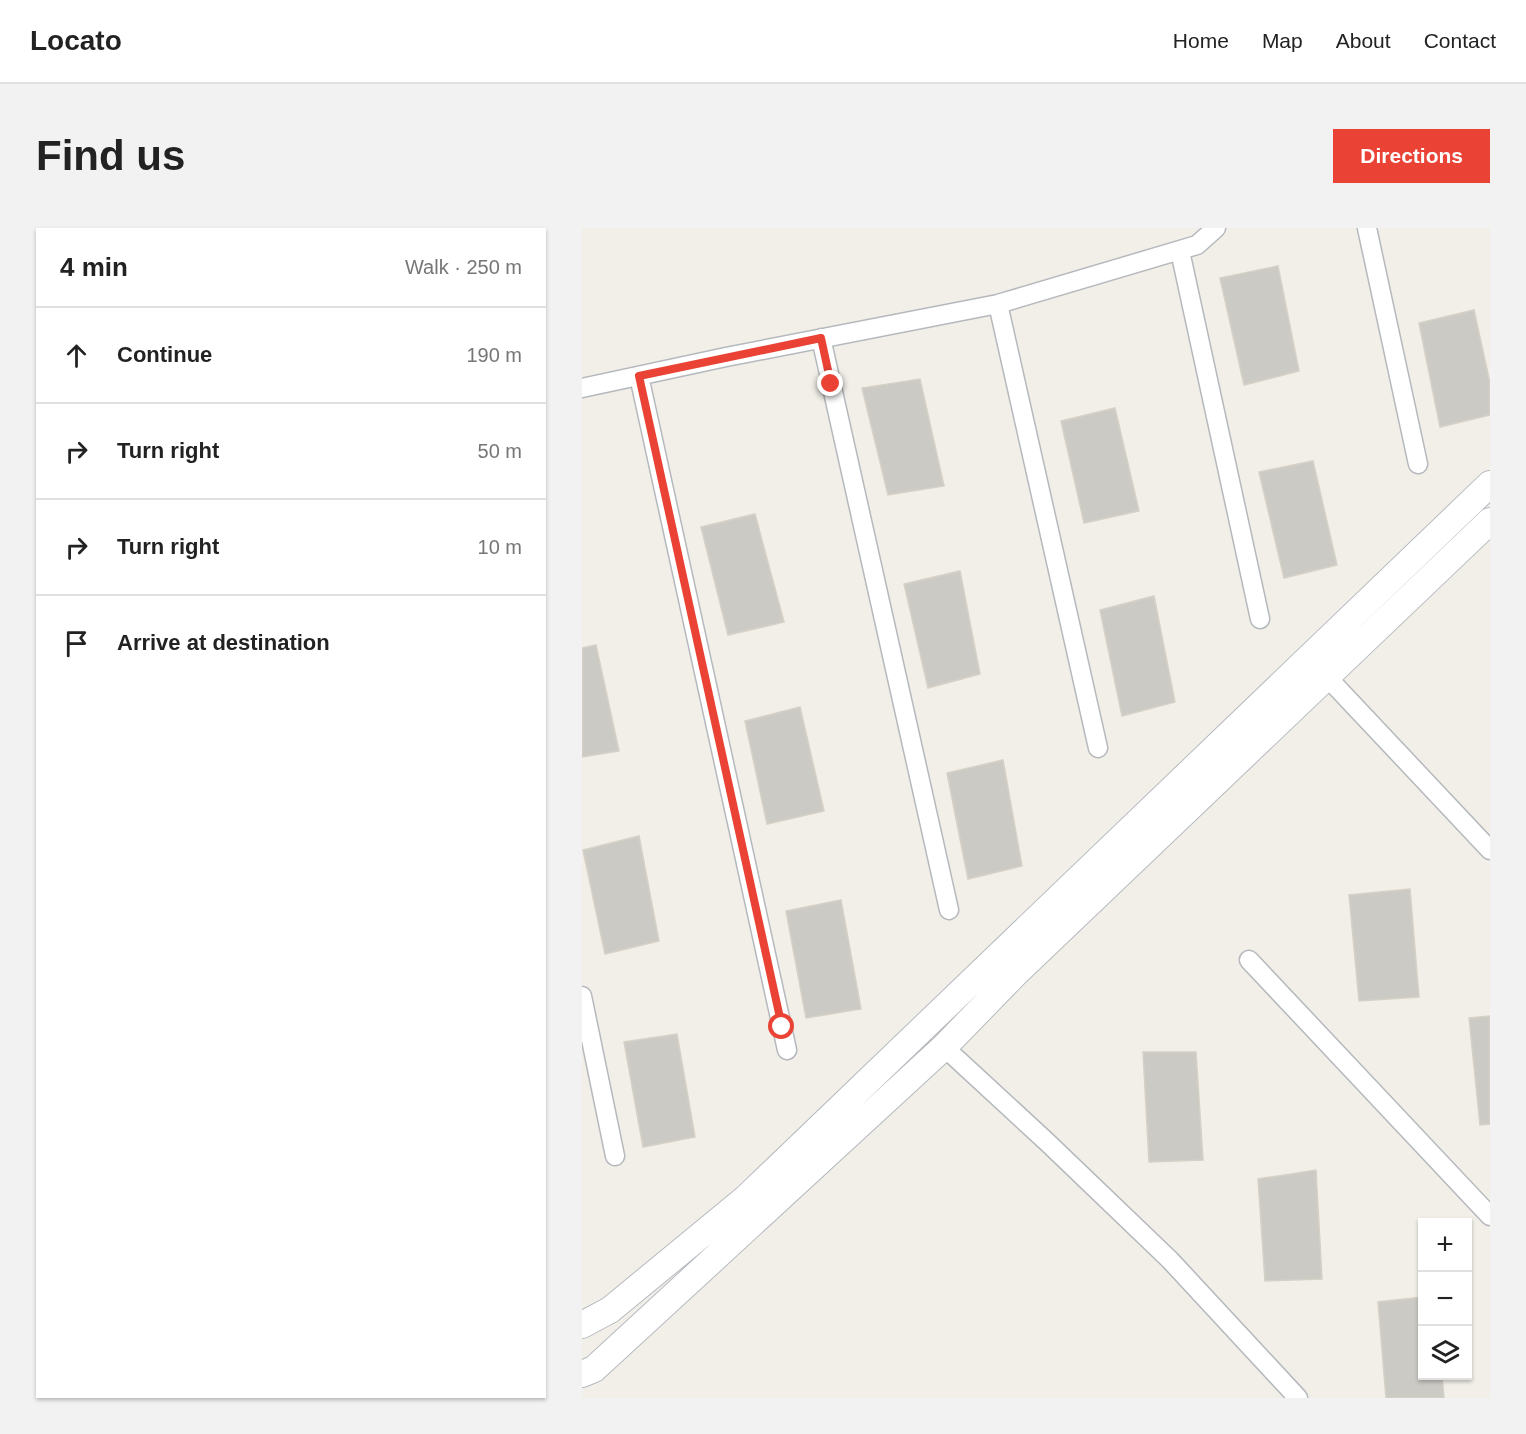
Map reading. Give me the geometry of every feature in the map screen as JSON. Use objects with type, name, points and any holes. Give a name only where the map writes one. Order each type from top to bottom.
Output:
[{"type":"street","points":[[582,388],[998,304],[1197,245],[1216,228]]},
{"type":"street","points":[[1367,228],[1418,464]]},
{"type":"street","points":[[1180,250],[1260,619]]},
{"type":"street","points":[[998,304],[1098,748]]},
{"type":"street","points":[[821,338],[949,910]]},
{"type":"street","points":[[639,376],[787,1050]]},
{"type":"street","points":[[582,1325],[610,1310],[746,1198],[1490,484]]},
{"type":"street","points":[[582,1374],[594,1369],[944,1047],[1017,972],[1490,521]]},
{"type":"street","points":[[1327,676],[1490,850]]},
{"type":"street","points":[[1249,960],[1490,1216]]},
{"type":"street","points":[[582,996],[615,1156]]},
{"type":"street","points":[[944,1047],[1170,1260],[1298,1398]]},
{"type":"building","points":[[1278,266],[1299,371],[1244,385],[1220,278]]},
{"type":"building","points":[[1474,310],[1490,383],[1490,415],[1440,427],[1419,323]]},
{"type":"building","points":[[920,379],[944,486],[888,495],[862,388]]},
{"type":"building","points":[[1115,408],[1139,511],[1084,523],[1061,421]]},
{"type":"building","points":[[1313,461],[1337,565],[1284,578],[1259,472]]},
{"type":"building","points":[[755,514],[784,622],[728,635],[701,527]]},
{"type":"building","points":[[960,571],[980,674],[928,688],[904,584]]},
{"type":"building","points":[[1154,596],[1175,702],[1122,716],[1100,610]]},
{"type":"building","points":[[596,645],[619,751],[582,757],[582,648]]},
{"type":"building","points":[[800,707],[824,811],[767,824],[745,721]]},
{"type":"building","points":[[1003,760],[1022,866],[968,879],[947,773]]},
{"type":"building","points":[[639,836],[659,941],[605,954],[583,850]]},
{"type":"building","points":[[1410,889],[1419,997],[1359,1001],[1349,895]]},
{"type":"building","points":[[841,900],[861,1009],[806,1018],[786,911]]},
{"type":"building","points":[[1490,1016],[1490,1124],[1480,1125],[1469,1018]]},
{"type":"building","points":[[677,1034],[695,1137],[643,1147],[624,1042]]},
{"type":"building","points":[[1143,1052],[1196,1052],[1203,1160],[1149,1162]]},
{"type":"building","points":[[1316,1170],[1322,1279],[1265,1281],[1258,1179]]},
{"type":"building","points":[[1418,1297],[1418,1380],[1442,1380],[1444,1398],[1386,1398],[1378,1302]]},
{"type":"route","points":[[782,1027],[639,376],[821,338],[831,384]]}]
